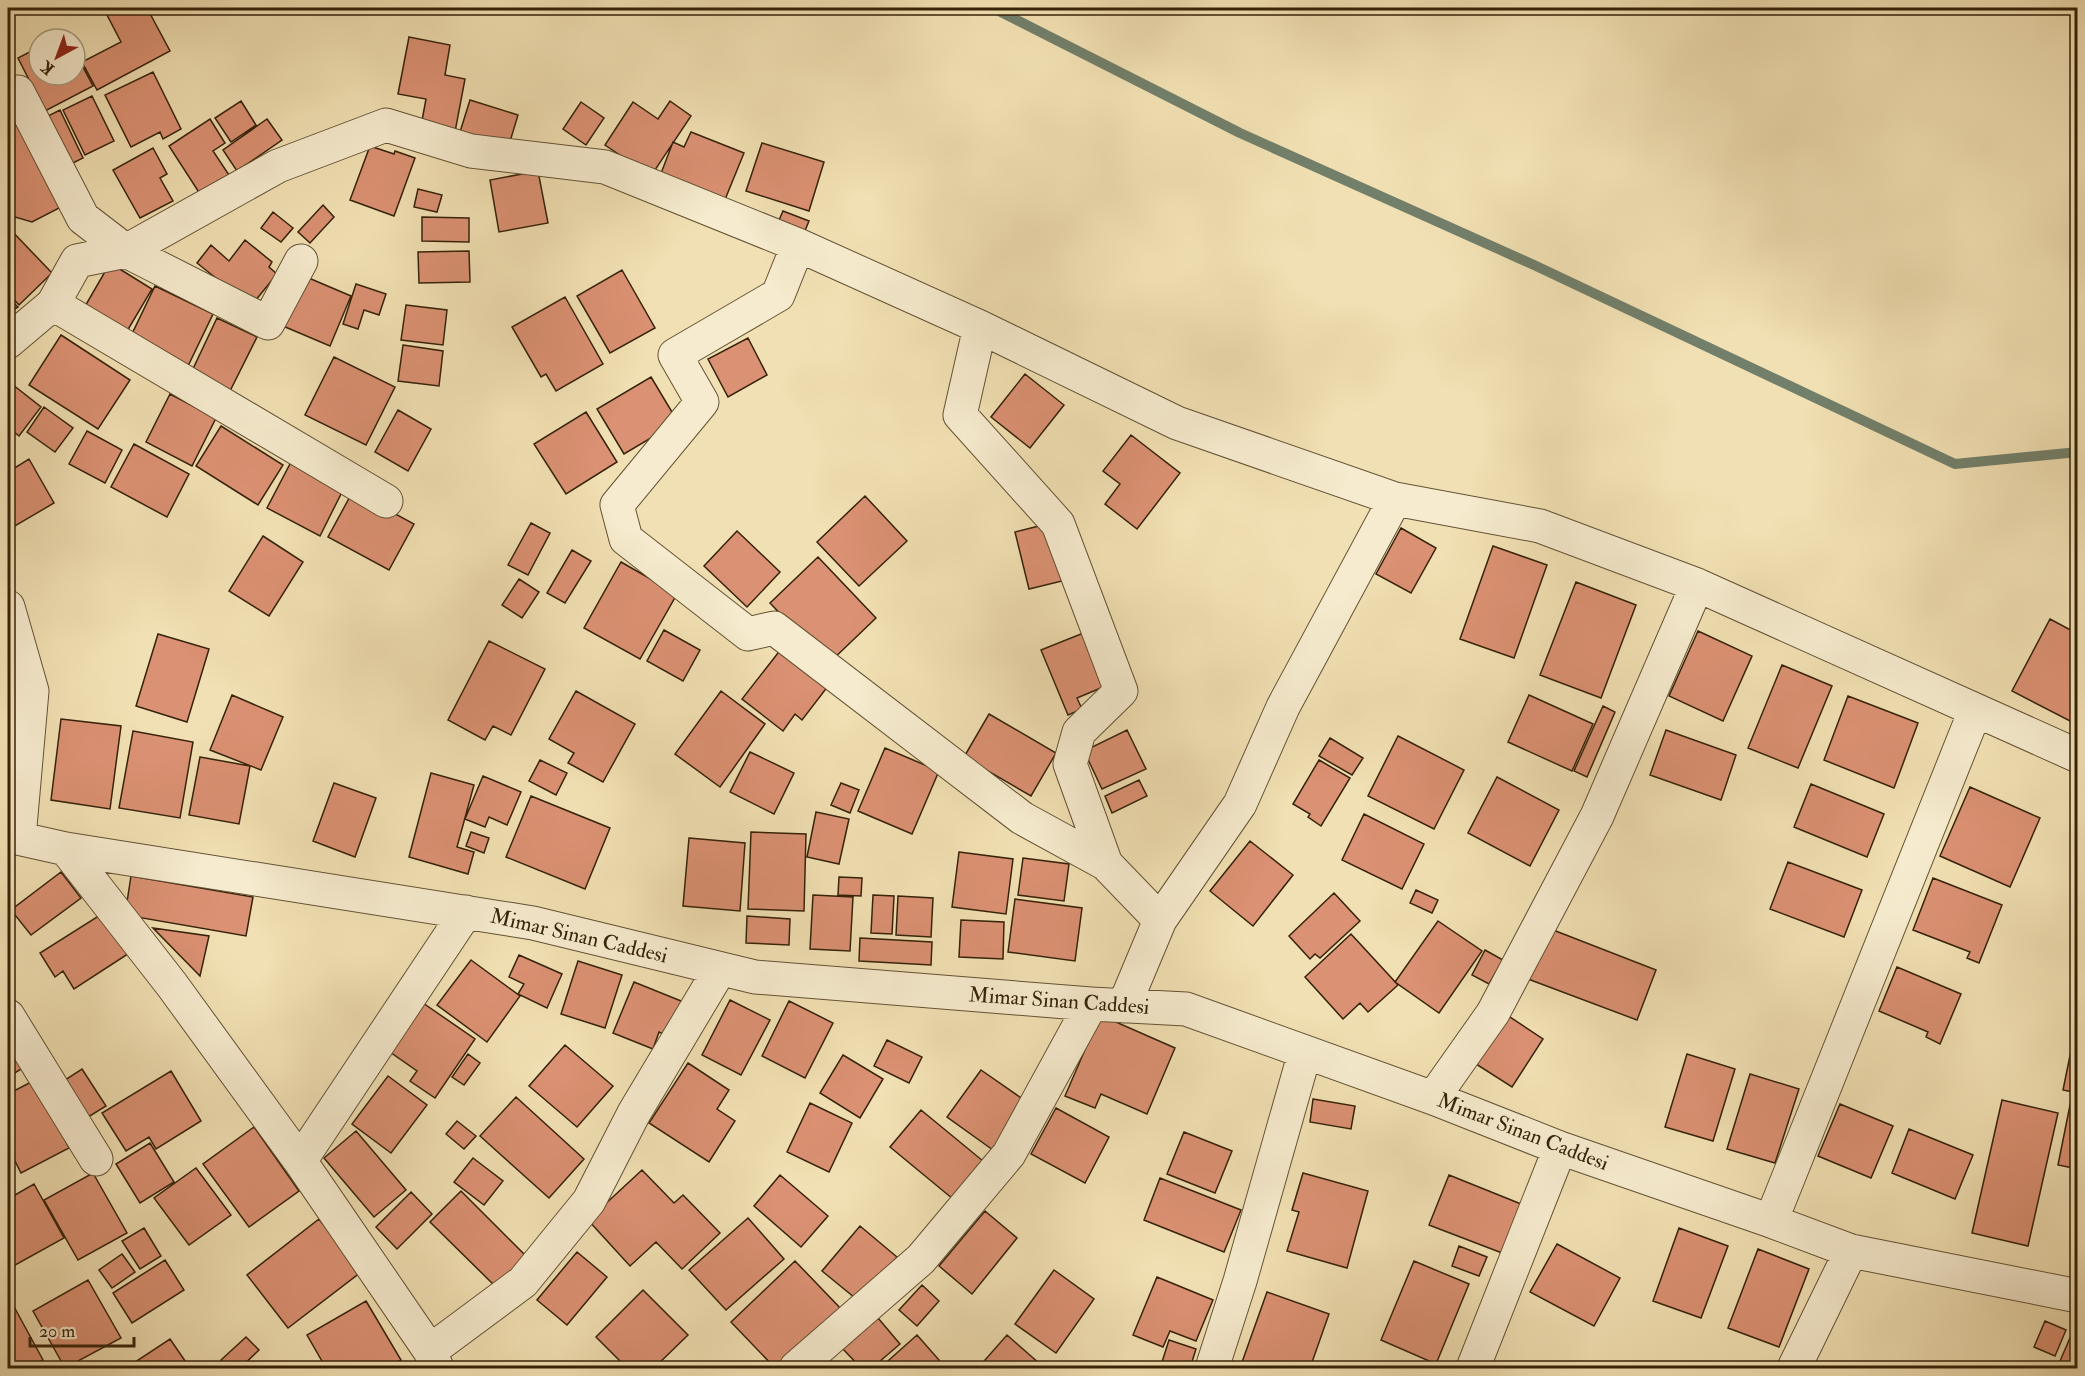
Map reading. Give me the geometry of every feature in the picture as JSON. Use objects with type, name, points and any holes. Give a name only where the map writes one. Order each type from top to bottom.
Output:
[{"type":"street","points":[[18,92],[83,218],[126,251],[268,323],[301,261]]},
{"type":"street","points":[[8,342],[53,304],[77,261],[126,251],[278,166],[386,125],[471,151],[605,166],[798,245],[980,327],[1177,423],[1395,499],[1540,526],[1697,585],[2078,756]]},
{"type":"street","points":[[798,245],[778,295],[675,355],[702,402],[617,506],[626,539],[748,634],[774,628],[1022,818],[1106,864],[1160,920]]},
{"type":"street","points":[[53,304],[386,501]]},
{"type":"street","points":[[980,327],[960,415],[1058,524],[1121,691],[1079,732],[1070,764],[1106,864]]},
{"type":"street","points":[[1124,1006],[1160,920],[1240,804],[1283,707],[1395,499]]},
{"type":"street","points":[[1433,1098],[1493,1013],[1597,816],[1697,585]]},
{"type":"street","points":[[8,607],[13,647],[32,691],[13,837]]},
{"type":"street","points":[[1771,1221],[1976,711]]},
{"type":"street","name":"Mimar Sinan Caddesi","points":[[13,837],[66,849],[533,923],[755,977],[1090,1004],[1186,1009],[1433,1098],[1560,1148],[1851,1251],[2078,1296]]},
{"type":"street","points":[[66,849],[172,985],[300,1161],[433,1360],[523,1282],[589,1201],[634,1113],[720,969]]},
{"type":"street","points":[[300,1161],[466,912]]},
{"type":"street","points":[[796,1368],[921,1260],[1009,1154],[1090,1004]]},
{"type":"street","points":[[8,1016],[96,1159]]},
{"type":"street","points":[[1212,1368],[1240,1281],[1305,1052]]},
{"type":"street","points":[[1473,1368],[1560,1148]]},
{"type":"street","points":[[1794,1368],[1851,1251]]},
{"type":"building","points":[[116,8],[147,8],[170,51],[97,90],[87,71],[87,59],[121,42],[106,13]]},
{"type":"building","points":[[409,37],[450,45],[445,75],[465,79],[455,132],[421,126],[426,99],[398,94]]},
{"type":"building","points":[[27,53],[27,76],[18,58]]},
{"type":"building","points":[[153,72],[181,129],[163,139],[160,132],[131,147],[105,95]]},
{"type":"building","points":[[87,75],[93,86],[45,111],[33,87],[87,87]]},
{"type":"building","points":[[92,96],[114,141],[85,155],[63,110]]},
{"type":"building","points":[[470,100],[518,115],[508,148],[460,132]]},
{"type":"building","points":[[241,101],[256,125],[231,142],[215,118]]},
{"type":"building","points":[[670,101],[691,116],[651,176],[605,145],[633,102],[658,119]]},
{"type":"building","points":[[581,102],[604,118],[586,145],[563,129]]},
{"type":"building","points":[[60,110],[83,158],[65,167],[42,119]]},
{"type":"building","points":[[210,119],[225,143],[213,151],[229,175],[200,194],[169,146]]},
{"type":"building","points":[[267,119],[282,140],[237,171],[223,150]]},
{"type":"building","points":[[23,121],[65,205],[32,222],[8,215],[8,128]]},
{"type":"building","points":[[691,132],[744,153],[724,202],[660,176],[673,142],[684,147]]},
{"type":"building","points":[[762,143],[824,162],[809,211],[746,191]]},
{"type":"building","points":[[370,146],[415,158],[394,216],[350,200]]},
{"type":"building","points":[[153,148],[167,174],[160,178],[173,201],[140,218],[113,170]]},
{"type":"building","points":[[538,171],[548,223],[499,232],[490,180]]},
{"type":"building","points":[[418,189],[442,195],[437,212],[414,207]]},
{"type":"building","points":[[323,205],[334,217],[310,243],[298,232]]},
{"type":"building","points":[[783,211],[809,221],[802,238],[776,227]]},
{"type":"building","points":[[273,212],[293,228],[281,242],[261,228]]},
{"type":"building","points":[[422,217],[469,218],[469,242],[422,241]]},
{"type":"building","points":[[8,227],[52,273],[19,305],[8,293]]},
{"type":"building","points":[[245,240],[272,262],[269,267],[277,274],[251,306],[197,263],[211,245],[229,261]]},
{"type":"building","points":[[469,251],[470,282],[419,283],[418,252]]},
{"type":"building","points":[[110,263],[152,289],[126,333],[84,308]]},
{"type":"building","points":[[622,270],[655,328],[610,353],[577,296]]},
{"type":"building","points":[[304,276],[351,296],[330,346],[283,326]]},
{"type":"building","points":[[356,284],[386,294],[379,315],[364,310],[358,329],[343,324]]},
{"type":"building","points":[[155,286],[213,314],[188,366],[130,338]]},
{"type":"building","points":[[8,297],[18,307],[8,313]]},
{"type":"building","points":[[565,297],[603,364],[556,391],[546,374],[541,377],[512,327]]},
{"type":"building","points":[[406,305],[447,310],[443,345],[401,340]]},
{"type":"building","points":[[217,318],[257,337],[230,391],[192,371]]},
{"type":"building","points":[[61,335],[130,380],[98,429],[29,385]]},
{"type":"building","points":[[748,338],[767,375],[728,397],[708,359]]},
{"type":"building","points":[[403,345],[443,351],[439,386],[398,381]]},
{"type":"building","points":[[334,357],[395,387],[366,445],[305,415]]},
{"type":"building","points":[[1025,374],[1064,405],[1030,448],[991,417]]},
{"type":"building","points":[[651,377],[678,422],[624,454],[597,409]]},
{"type":"building","points":[[8,381],[41,407],[19,436],[8,427]]},
{"type":"building","points":[[170,394],[216,418],[192,466],[146,442]]},
{"type":"building","points":[[44,407],[73,428],[55,452],[27,432]]},
{"type":"building","points":[[398,410],[431,429],[408,471],[375,452]]},
{"type":"building","points":[[586,412],[617,462],[566,494],[534,444]]},
{"type":"building","points":[[221,426],[283,465],[258,505],[196,466]]},
{"type":"building","points":[[87,431],[122,450],[105,483],[69,464]]},
{"type":"building","points":[[1131,435],[1180,473],[1137,529],[1105,504],[1120,484],[1103,471]]},
{"type":"building","points":[[134,444],[189,474],[167,517],[111,487]]},
{"type":"building","points":[[29,459],[54,503],[8,530],[8,472]]},
{"type":"building","points":[[291,462],[343,490],[320,536],[267,508]]},
{"type":"building","points":[[353,491],[414,524],[389,570],[328,537]]},
{"type":"building","points":[[865,496],[907,541],[859,586],[817,542]]},
{"type":"building","points":[[531,523],[550,533],[528,575],[508,565]]},
{"type":"building","points":[[1047,524],[1062,581],[1029,589],[1015,532]]},
{"type":"building","points":[[1401,528],[1436,548],[1411,593],[1376,574]]},
{"type":"building","points":[[737,531],[780,572],[747,607],[704,566]]},
{"type":"building","points":[[263,536],[303,562],[269,616],[229,591]]},
{"type":"building","points":[[1493,546],[1547,565],[1514,658],[1460,639]]},
{"type":"building","points":[[572,550],[591,561],[565,603],[547,593]]},
{"type":"building","points":[[818,557],[876,618],[828,664],[770,603]]},
{"type":"building","points":[[621,562],[677,594],[640,659],[584,628]]},
{"type":"building","points":[[519,579],[539,592],[522,618],[502,605]]},
{"type":"building","points":[[1576,582],[1636,605],[1601,698],[1540,675]]},
{"type":"building","points":[[2050,619],[2078,634],[2078,711],[2072,722],[2012,691]]},
{"type":"building","points":[[664,630],[700,650],[683,681],[647,661]]},
{"type":"building","points":[[1698,631],[1752,656],[1723,721],[1669,696]]},
{"type":"building","points":[[1086,632],[1108,685],[1077,698],[1082,709],[1068,715],[1041,650]]},
{"type":"building","points":[[158,634],[209,649],[187,722],[136,706]]},
{"type":"building","points":[[489,641],[545,669],[511,735],[493,726],[485,740],[448,720]]},
{"type":"building","points":[[785,644],[832,681],[802,720],[795,714],[783,731],[742,699]]},
{"type":"building","points":[[1782,665],[1832,686],[1798,768],[1748,748]]},
{"type":"building","points":[[576,691],[635,724],[603,782],[568,763],[574,753],[549,739]]},
{"type":"building","points":[[721,691],[765,724],[720,787],[675,754]]},
{"type":"building","points":[[232,695],[283,717],[261,770],[210,750]]},
{"type":"building","points":[[1529,695],[1593,724],[1572,771],[1508,742]]},
{"type":"building","points":[[1848,696],[1918,723],[1894,788],[1824,760]]},
{"type":"building","points":[[1603,706],[1615,712],[1587,777],[1574,771]]},
{"type":"building","points":[[989,714],[1056,753],[1031,796],[964,757]]},
{"type":"building","points":[[61,719],[121,726],[110,809],[51,800]]},
{"type":"building","points":[[1127,730],[1146,769],[1102,789],[1084,751]]},
{"type":"building","points":[[1666,730],[1736,755],[1721,800],[1650,775]]},
{"type":"building","points":[[133,731],[193,742],[180,818],[119,808]]},
{"type":"building","points":[[1398,736],[1464,770],[1434,829],[1368,796]]},
{"type":"building","points":[[1330,738],[1363,758],[1352,775],[1319,756]]},
{"type":"building","points":[[885,748],[939,771],[912,834],[858,811]]},
{"type":"building","points":[[750,752],[794,773],[774,814],[730,792]]},
{"type":"building","points":[[200,757],[250,766],[239,824],[189,815]]},
{"type":"building","points":[[540,760],[567,773],[556,795],[529,781]]},
{"type":"building","points":[[1319,760],[1350,778],[1321,826],[1308,817],[1310,814],[1293,804]]},
{"type":"building","points":[[431,773],[474,785],[457,847],[474,852],[468,874],[409,857]]},
{"type":"building","points":[[483,776],[521,792],[507,825],[489,817],[485,827],[465,819]]},
{"type":"building","points":[[1497,777],[1559,810],[1530,866],[1468,833]]},
{"type":"building","points":[[1139,780],[1147,796],[1112,813],[1105,796]]},
{"type":"building","points":[[334,783],[376,798],[355,857],[313,841]]},
{"type":"building","points":[[841,783],[859,790],[850,813],[831,805]]},
{"type":"building","points":[[1811,784],[1884,814],[1867,857],[1794,827]]},
{"type":"building","points":[[1970,787],[2040,818],[2010,887],[1940,856]]},
{"type":"building","points":[[531,796],[610,828],[585,889],[506,857]]},
{"type":"building","points":[[816,812],[849,819],[839,864],[807,857]]},
{"type":"building","points":[[1364,814],[1424,844],[1402,889],[1342,860]]},
{"type":"building","points":[[471,832],[489,838],[484,853],[466,846]]},
{"type":"building","points":[[751,832],[806,834],[804,911],[748,909]]},
{"type":"building","points":[[689,838],[745,843],[740,911],[683,906]]},
{"type":"building","points":[[1250,841],[1293,875],[1253,926],[1210,891]]},
{"type":"building","points":[[959,852],[1013,859],[1006,914],[952,907]]},
{"type":"building","points":[[1023,858],[1069,864],[1064,901],[1018,895]]},
{"type":"building","points":[[1788,862],[1862,890],[1844,937],[1770,909]]},
{"type":"building","points":[[61,872],[81,898],[31,935],[11,910]]},
{"type":"building","points":[[131,876],[253,897],[246,936],[125,915]]},
{"type":"building","points":[[839,877],[862,878],[861,896],[838,895]]},
{"type":"building","points":[[1933,878],[2002,905],[1979,963],[1967,958],[1970,952],[1913,930]]},
{"type":"building","points":[[1416,890],[1438,900],[1432,913],[1410,903]]},
{"type":"building","points":[[1334,893],[1360,921],[1320,958],[1315,954],[1310,959],[1289,936]]},
{"type":"building","points":[[813,895],[853,897],[850,951],[810,949]]},
{"type":"building","points":[[873,895],[894,896],[892,934],[871,933]]},
{"type":"building","points":[[898,896],[933,898],[931,937],[896,935]]},
{"type":"building","points":[[1015,899],[1082,908],[1075,961],[1008,952]]},
{"type":"building","points":[[108,910],[134,950],[74,989],[63,971],[55,977],[40,953]]},
{"type":"building","points":[[747,916],[790,919],[789,945],[746,943]]},
{"type":"building","points":[[961,920],[1004,922],[1003,959],[959,957]]},
{"type":"building","points":[[1438,921],[1482,951],[1439,1013],[1395,982]]},
{"type":"building","points":[[153,928],[209,936],[200,976]]},
{"type":"building","points":[[1548,928],[1656,970],[1637,1020],[1528,979]]},
{"type":"building","points":[[1351,934],[1398,985],[1368,1012],[1360,1003],[1343,1019],[1305,977]]},
{"type":"building","points":[[860,938],[932,942],[931,965],[859,961]]},
{"type":"building","points":[[1485,950],[1503,960],[1489,984],[1472,975]]},
{"type":"building","points":[[519,955],[562,974],[547,1008],[518,994],[524,984],[509,977]]},
{"type":"building","points":[[471,960],[520,996],[487,1042],[437,1005]]},
{"type":"building","points":[[578,961],[622,975],[605,1028],[561,1014]]},
{"type":"building","points":[[1897,967],[1961,994],[1940,1044],[1926,1037],[1928,1032],[1879,1011]]},
{"type":"building","points":[[634,982],[686,1003],[673,1038],[659,1032],[653,1049],[613,1033]]},
{"type":"building","points":[[730,1000],[770,1020],[741,1075],[702,1055]]},
{"type":"building","points":[[789,1001],[833,1023],[805,1078],[762,1056]]},
{"type":"building","points":[[423,1003],[475,1039],[435,1098],[410,1081],[417,1071],[390,1052]]},
{"type":"building","points":[[1100,1015],[1175,1048],[1147,1114],[1101,1094],[1095,1108],[1065,1096]]},
{"type":"building","points":[[1507,1015],[1543,1039],[1512,1087],[1476,1064]]},
{"type":"building","points":[[887,1040],[922,1057],[909,1083],[874,1066]]},
{"type":"building","points":[[2073,1041],[2078,1042],[2078,1093],[2063,1090]]},
{"type":"building","points":[[8,1043],[23,1068],[8,1077]]},
{"type":"building","points":[[565,1045],[613,1086],[577,1127],[529,1086]]},
{"type":"building","points":[[468,1054],[480,1063],[464,1085],[452,1077]]},
{"type":"building","points":[[1687,1054],[1735,1069],[1713,1141],[1665,1127]]},
{"type":"building","points":[[843,1055],[883,1079],[860,1118],[820,1093]]},
{"type":"building","points":[[688,1063],[729,1090],[717,1109],[735,1121],[709,1162],[649,1123]]},
{"type":"building","points":[[82,1069],[106,1106],[85,1119],[62,1082]]},
{"type":"building","points":[[981,1070],[1027,1102],[993,1150],[947,1117]]},
{"type":"building","points":[[171,1071],[201,1121],[156,1149],[149,1137],[126,1151],[102,1113]]},
{"type":"building","points":[[1750,1074],[1799,1089],[1775,1163],[1727,1149]]},
{"type":"building","points":[[388,1076],[427,1105],[391,1153],[352,1124]]},
{"type":"building","points":[[35,1080],[69,1148],[21,1173],[8,1147],[8,1094]]},
{"type":"building","points":[[516,1097],[584,1159],[549,1198],[480,1136]]},
{"type":"building","points":[[1313,1099],[1355,1106],[1351,1129],[1310,1122]]},
{"type":"building","points":[[2002,1100],[2058,1113],[2028,1246],[1972,1233]]},
{"type":"building","points":[[2071,1100],[2078,1101],[2078,1169],[2058,1165]]},
{"type":"building","points":[[810,1103],[852,1123],[829,1172],[787,1152]]},
{"type":"building","points":[[1840,1104],[1893,1126],[1871,1178],[1818,1156]]},
{"type":"building","points":[[1056,1108],[1109,1137],[1085,1183],[1031,1154]]},
{"type":"building","points":[[921,1110],[983,1161],[953,1199],[890,1147]]},
{"type":"building","points":[[457,1121],[476,1136],[464,1149],[446,1134]]},
{"type":"building","points":[[254,1127],[299,1191],[249,1227],[203,1164]]},
{"type":"building","points":[[1909,1129],[1973,1155],[1955,1199],[1892,1173]]},
{"type":"building","points":[[356,1131],[406,1190],[374,1217],[324,1158]]},
{"type":"building","points":[[1184,1132],[1232,1151],[1215,1193],[1167,1174]]},
{"type":"building","points":[[150,1143],[174,1182],[140,1203],[116,1164]]},
{"type":"building","points":[[473,1158],[503,1181],[484,1205],[454,1182]]},
{"type":"building","points":[[196,1168],[231,1215],[189,1245],[154,1198]]},
{"type":"building","points":[[642,1170],[674,1203],[683,1195],[720,1233],[682,1269],[656,1242],[630,1266],[588,1220]]},
{"type":"building","points":[[93,1173],[127,1233],[78,1260],[44,1200]]},
{"type":"building","points":[[1303,1173],[1368,1191],[1347,1268],[1287,1251],[1299,1212],[1292,1210]]},
{"type":"building","points":[[780,1175],[828,1216],[801,1247],[754,1206]]},
{"type":"building","points":[[1449,1175],[1521,1204],[1502,1253],[1429,1225]]},
{"type":"building","points":[[1160,1178],[1241,1210],[1224,1252],[1144,1220]]},
{"type":"building","points":[[34,1184],[64,1238],[8,1269],[8,1199]]},
{"type":"building","points":[[461,1191],[527,1257],[497,1288],[430,1222]]},
{"type":"building","points":[[411,1192],[432,1214],[397,1249],[376,1227]]},
{"type":"building","points":[[985,1211],[1017,1238],[972,1294],[939,1266]]},
{"type":"building","points":[[748,1218],[784,1259],[726,1310],[689,1270]]},
{"type":"building","points":[[319,1219],[361,1272],[288,1328],[247,1275]]},
{"type":"building","points":[[860,1226],[897,1257],[860,1302],[822,1271]]},
{"type":"building","points":[[144,1228],[161,1256],[140,1269],[122,1241]]},
{"type":"building","points":[[1679,1228],[1728,1246],[1701,1318],[1653,1301]]},
{"type":"building","points":[[1557,1244],[1620,1278],[1594,1326],[1530,1292]]},
{"type":"building","points":[[1459,1246],[1487,1257],[1479,1276],[1452,1266]]},
{"type":"building","points":[[1758,1249],[1809,1269],[1779,1347],[1728,1328]]},
{"type":"building","points":[[577,1252],[607,1277],[567,1325],[537,1300]]},
{"type":"building","points":[[122,1254],[135,1272],[112,1288],[99,1270]]},
{"type":"building","points":[[165,1260],[184,1290],[132,1323],[113,1293]]},
{"type":"building","points":[[795,1261],[844,1312],[779,1368],[775,1368],[731,1322]]},
{"type":"building","points":[[1414,1261],[1469,1284],[1436,1364],[1381,1340]]},
{"type":"building","points":[[1054,1270],[1094,1299],[1056,1353],[1015,1324]]},
{"type":"building","points":[[1157,1277],[1213,1300],[1196,1341],[1170,1331],[1163,1347],[1133,1335]]},
{"type":"building","points":[[88,1280],[121,1338],[65,1368],[33,1311]]},
{"type":"building","points":[[922,1285],[939,1301],[917,1326],[899,1310]]},
{"type":"building","points":[[643,1290],[688,1335],[654,1368],[627,1368],[596,1337]]},
{"type":"building","points":[[1267,1292],[1329,1314],[1310,1368],[1250,1368],[1241,1365]]},
{"type":"building","points":[[366,1301],[401,1360],[387,1368],[326,1368],[307,1335]]},
{"type":"building","points":[[12,1303],[43,1360],[27,1368],[8,1368],[8,1305]]},
{"type":"building","points":[[878,1318],[900,1344],[872,1368],[861,1368],[843,1349]]},
{"type":"building","points":[[2045,1321],[2066,1330],[2055,1356],[2034,1347]]},
{"type":"building","points":[[2076,1324],[2078,1368],[2057,1368]]},
{"type":"building","points":[[917,1335],[946,1368],[880,1368]]},
{"type":"building","points":[[1007,1335],[1040,1364],[1036,1368],[978,1368]]},
{"type":"building","points":[[246,1337],[259,1350],[240,1368],[228,1368],[221,1360]]},
{"type":"building","points":[[170,1339],[190,1368],[126,1368]]},
{"type":"building","points":[[1169,1340],[1196,1349],[1190,1368],[1162,1362]]},
{"type":"waterway","points":[[993,8],[1240,133],[1534,265],[1955,464],[2078,452]]}]
